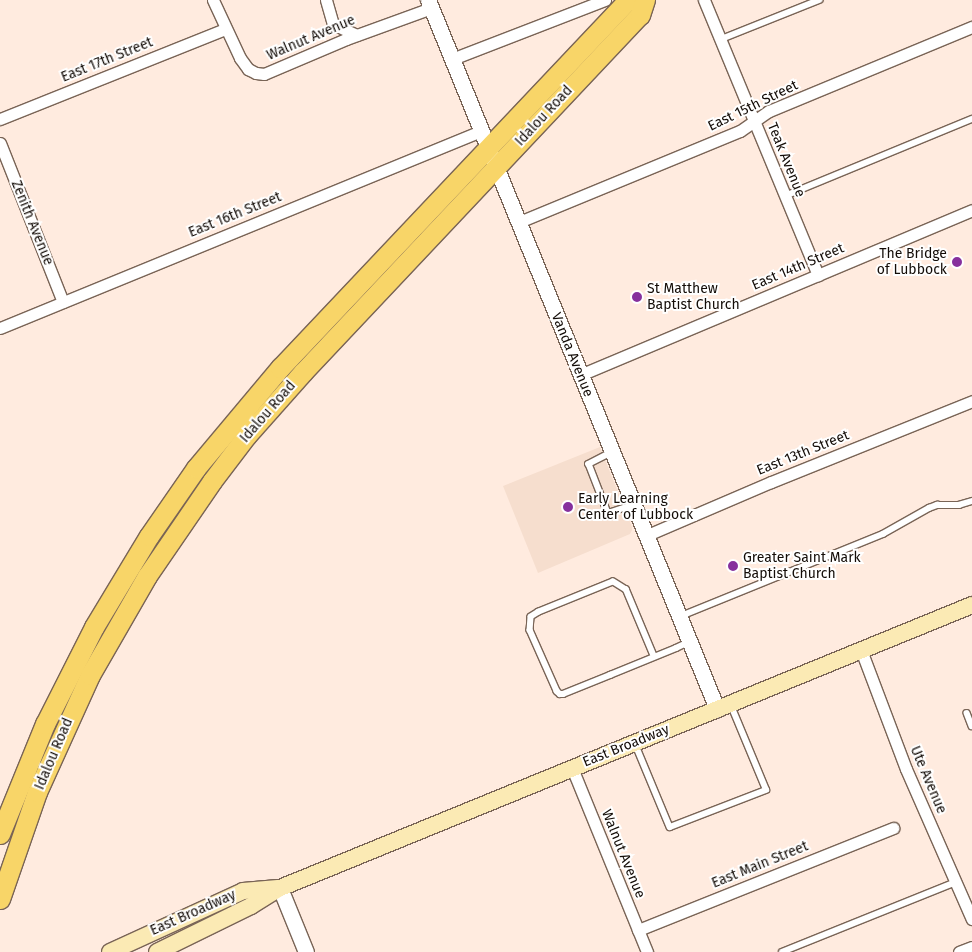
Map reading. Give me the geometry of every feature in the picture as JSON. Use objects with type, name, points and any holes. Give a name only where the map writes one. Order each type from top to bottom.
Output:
[{"type":"main road","name":"Idalou Road","points":[[0,834],[45,724],[94,627],[149,536],[196,468],[280,368],[485,140],[631,0]]},
{"type":"main road","name":"Idalou Road","points":[[0,899],[37,792],[68,720],[117,626],[177,530],[212,481],[273,404],[640,15],[644,0]]},
{"type":"main road","name":"East Broadway","points":[[157,952],[251,906],[280,888],[972,605]]},
{"type":"main road","name":"East Broadway","points":[[110,952],[243,891],[280,888]]},
{"type":"street","name":"Walnut Avenue","points":[[213,0],[225,30],[248,69],[256,74],[264,74],[430,4]]},
{"type":"street","points":[[326,0],[333,24],[357,35]]},
{"type":"street","points":[[572,0],[576,12]]},
{"type":"street","points":[[452,59],[605,0]]},
{"type":"street","name":"Teak Avenue","points":[[704,0],[818,276]]},
{"type":"street","name":"Vanda Avenue","points":[[430,4],[689,642],[724,707]]},
{"type":"street","name":"East 15th Street","points":[[518,222],[740,131],[769,112],[972,27]]},
{"type":"street","name":"East 17th Street","points":[[0,120],[225,30]]},
{"type":"street","name":"East 16th Street","points":[[0,328],[485,140]]},
{"type":"street","name":"Zenith Avenue","points":[[0,143],[63,302]]},
{"type":"street","name":"East 14th Street","points":[[580,374],[972,210]]},
{"type":"street","name":"East 13th Street","points":[[646,536],[771,482],[972,401]]},
{"type":"street","name":"Ute Avenue","points":[[861,650],[897,746],[972,919]]},
{"type":"street","name":"Walnut Avenue","points":[[572,768],[647,952]]},
{"type":"street","name":"East Main Street","points":[[638,930],[893,828]]},
{"type":"street","points":[[280,888],[306,952]]},
{"type":"street","points":[[959,952],[972,947]]},
{"type":"lane","points":[[720,40],[819,0]]},
{"type":"lane","points":[[785,196],[972,119]]},
{"type":"lane","points":[[612,452],[589,464],[608,513],[633,505]]},
{"type":"lane","points":[[679,617],[883,534],[929,508],[937,505],[959,505],[972,501]]},
{"type":"lane","points":[[654,657],[626,590],[613,582],[548,608],[531,617],[530,630],[560,694],[654,657],[689,642]]},
{"type":"lane","points":[[635,743],[670,826],[766,790],[724,707]]},
{"type":"lane","points":[[967,713],[972,726]]},
{"type":"lane","points":[[782,952],[956,882]]},
{"type":"shaded area","name":"Early Learning Center of Lubbock","points":[[600,447],[632,530],[630,534],[538,573],[503,486]]},
{"type":"place","name":"The Bridge of Lubbock","points":[[957,262]]},
{"type":"place","name":"St Matthew Baptist Church","points":[[637,297]]},
{"type":"place","name":"Early Learning Center of Lubbock","points":[[568,507]]},
{"type":"place","name":"Greater Saint Mark Baptist Church","points":[[733,566]]}]
